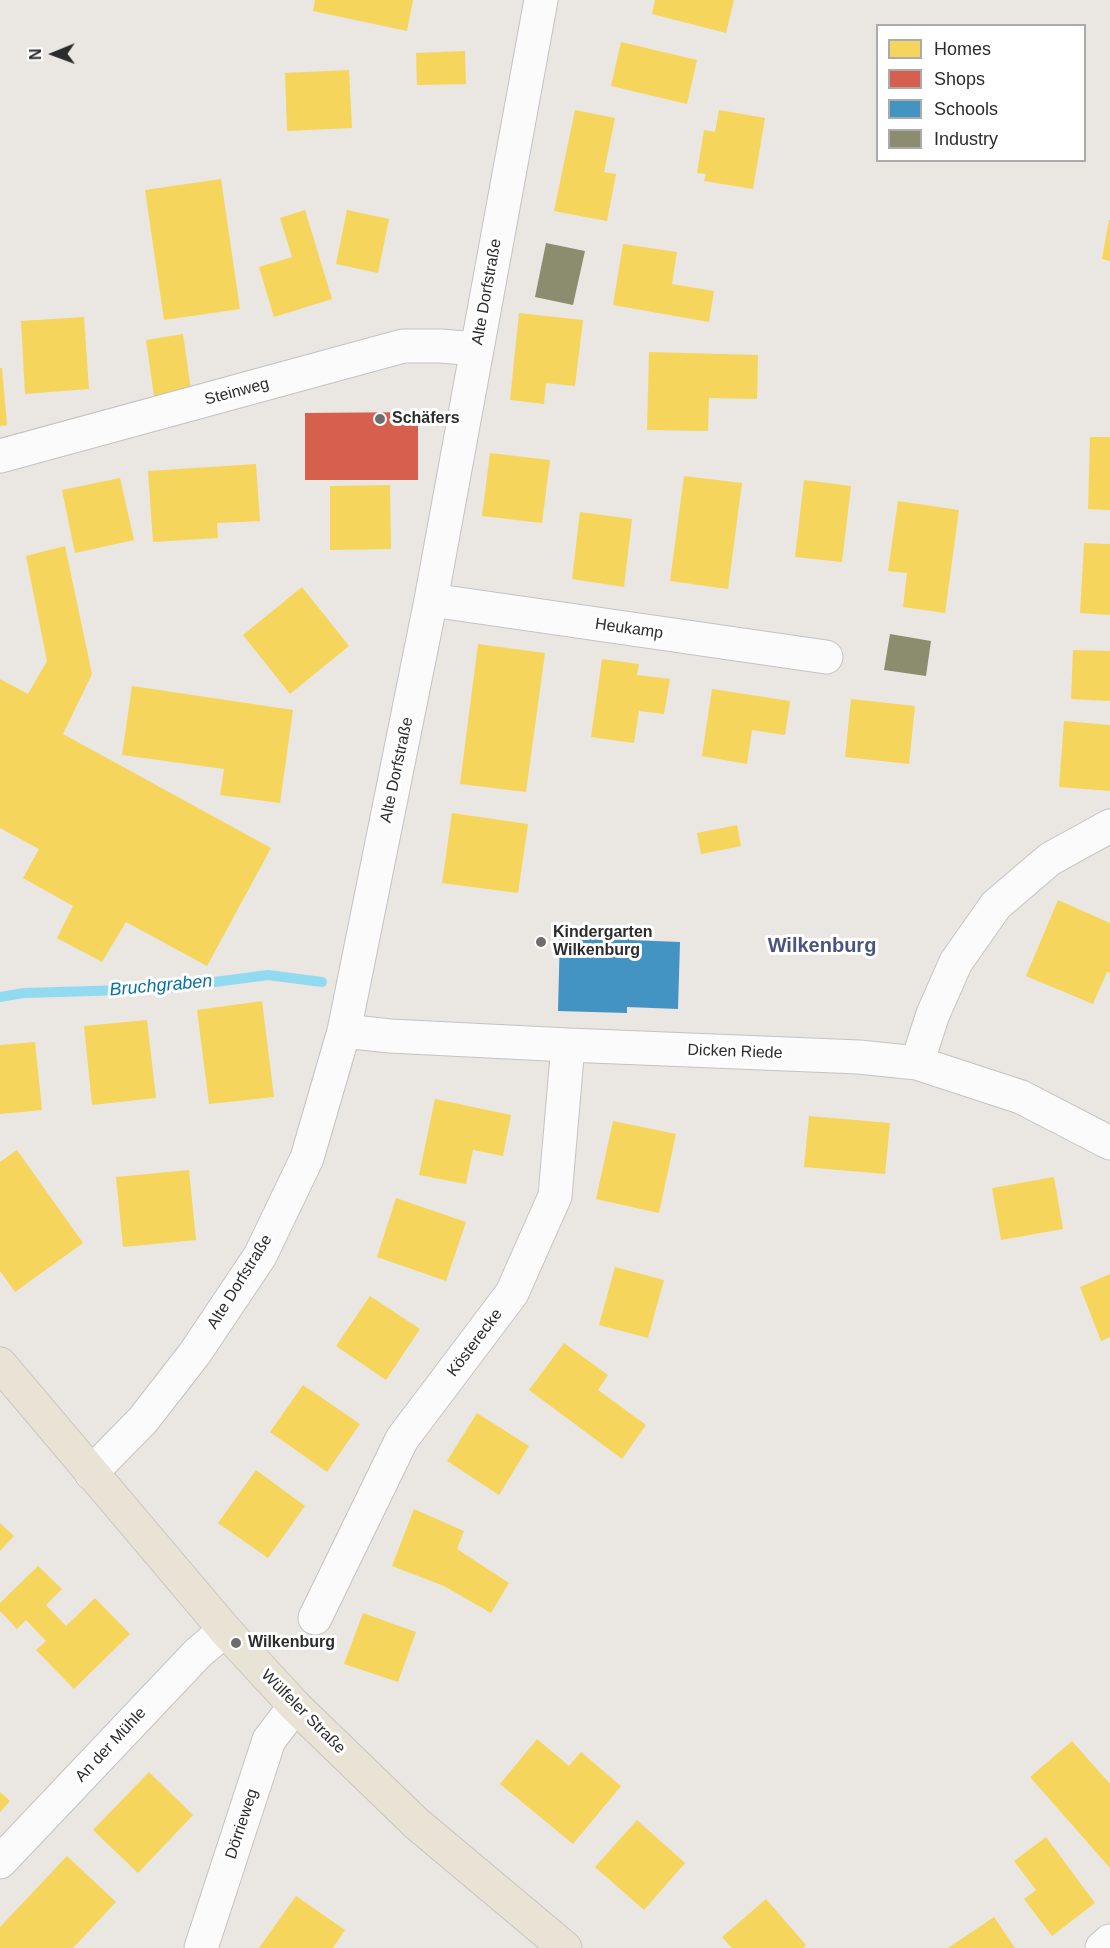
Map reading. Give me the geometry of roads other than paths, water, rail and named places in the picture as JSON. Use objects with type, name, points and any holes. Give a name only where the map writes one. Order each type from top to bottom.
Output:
[{"type":"main road","name":"Wülfeler Straße","points":[[0,1364],[225,1630],[295,1706],[416,1823],[565,1948]]},
{"type":"street","name":"Alte Dorfstraße","points":[[91,1473],[143,1420],[195,1353],[260,1256],[307,1158],[344,1031],[432,600],[541,0]]},
{"type":"street","name":"Steinweg","points":[[0,456],[403,346],[476,349]]},
{"type":"street","name":"Heukamp","points":[[432,600],[826,657]]},
{"type":"street","points":[[917,1063],[933,1014],[956,962],[996,905],[1050,859],[1110,826]]},
{"type":"street","name":"Dicken Riede","points":[[344,1031],[390,1036],[568,1045],[859,1057],[917,1063],[1021,1097],[1110,1143]]},
{"type":"street","name":"Kösterecke","points":[[315,1618],[402,1439],[512,1293],[555,1196],[568,1045]]},
{"type":"street","name":"An der Mühle","points":[[0,1862],[198,1653],[225,1630]]},
{"type":"street","name":"Dörrieweg","points":[[201,1948],[269,1740],[295,1706]]},
{"type":"street","points":[[1102,1948],[1110,1941]]},
{"type":"waterway","name":"Bruchgraben","points":[[0,997],[24,993],[161,989],[268,975],[322,982]]},
{"type":"place","name":"Schäfers","points":[[380,419]]},
{"type":"place","name":"Kindergarten Wilkenburg","points":[[541,942]]},
{"type":"place","name":"Wilkenburg","points":[[236,1643]]},
{"type":"district","name":"Wilkenburg","points":[[822,946]]}]
